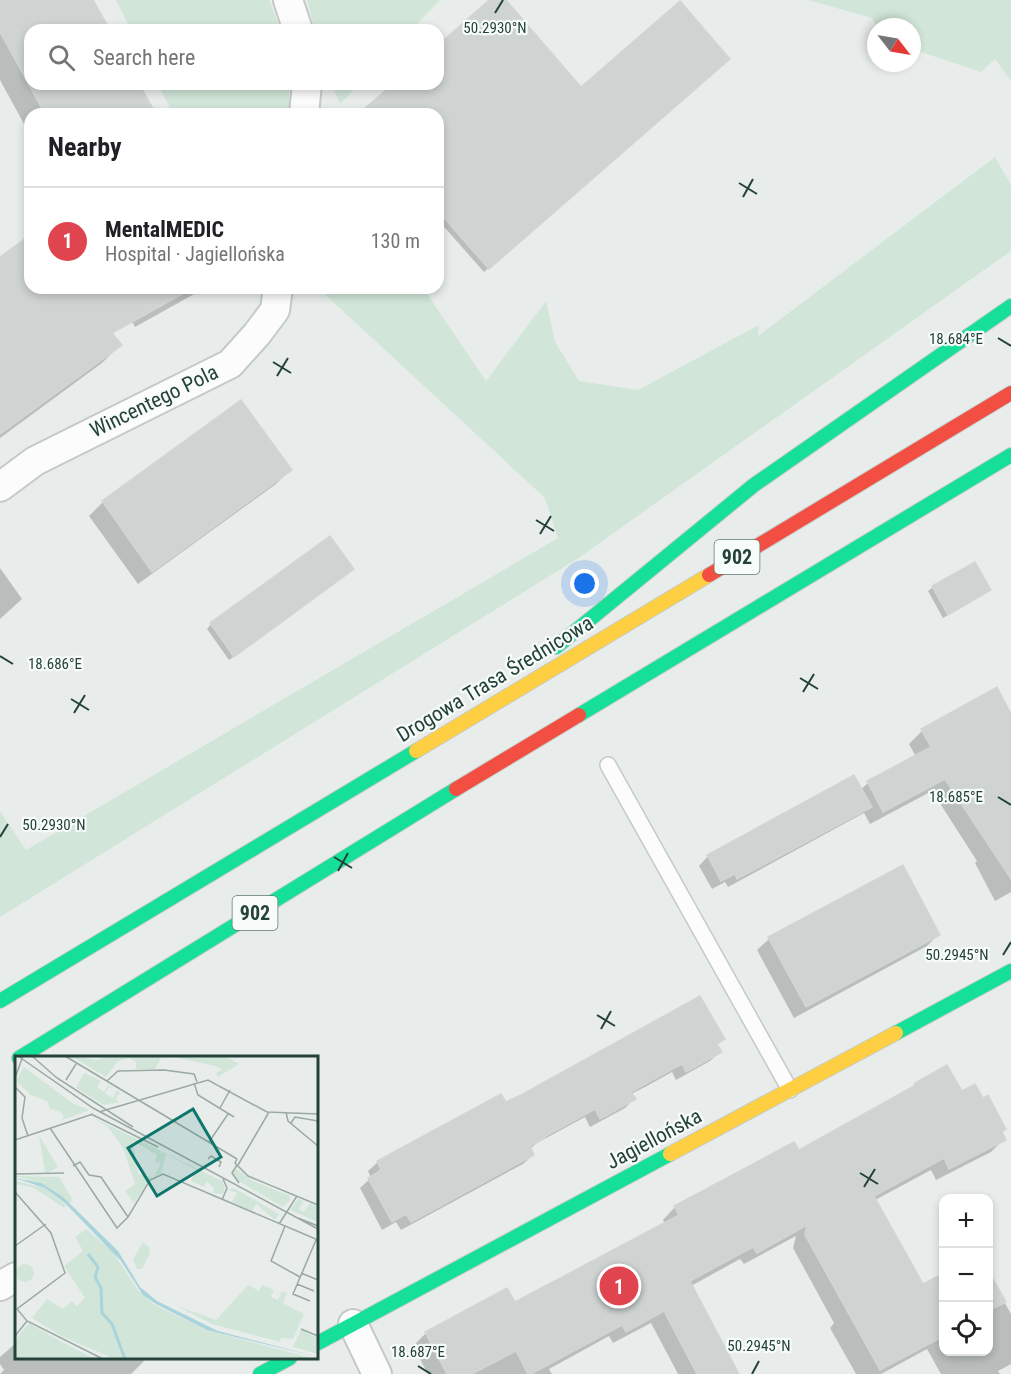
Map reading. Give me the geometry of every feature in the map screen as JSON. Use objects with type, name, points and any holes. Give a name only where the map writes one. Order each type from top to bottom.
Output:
[{"type":"main road","points":[[464,722],[754,485],[1011,306]]},
{"type":"main road","name":"Drogowa Trasa Średnicowa","points":[[0,1001],[1011,393]]},
{"type":"main road","name":"902","points":[[21,1056],[482,773],[1011,454]]},
{"type":"main road","name":"Jagiellońska","points":[[318,1343],[1011,971]]},
{"type":"main road","points":[[260,1374],[288,1359]]},
{"type":"street","points":[[288,0],[296,24]]},
{"type":"street","points":[[305,108],[306,90]]},
{"type":"street","name":"Wincentego Pola","points":[[0,487],[35,461],[230,364],[275,310],[277,294]]},
{"type":"street","points":[[0,1286],[15,1278]]},
{"type":"street","points":[[353,1324],[377,1374]]},
{"type":"lane","points":[[608,765],[790,1090]]},
{"type":"green space","points":[[116,0],[269,0],[279,24],[128,24]]},
{"type":"green space","points":[[307,0],[440,0],[417,24],[313,24]]},
{"type":"green space","points":[[808,0],[1011,0],[1011,81],[995,59],[981,72],[921,52],[921,18],[872,18]]},
{"type":"green space","points":[[161,90],[289,90],[289,108],[170,108]]},
{"type":"green space","points":[[334,90],[353,90],[340,104]]},
{"type":"green space","points":[[995,157],[1011,185],[1011,251],[577,559],[0,917],[0,811],[26,850],[558,538],[545,498],[324,294],[427,294],[486,381],[546,301],[555,342],[579,381],[638,390],[759,325],[758,336]]},
{"type":"building","points":[[0,0],[93,0],[107,24],[24,24],[24,76],[0,32]]},
{"type":"building","points":[[489,0],[506,0],[581,87],[680,1],[730,59],[489,269],[444,218],[444,108],[365,108],[386,90],[444,90],[444,40]]},
{"type":"building","points":[[32,90],[142,90],[153,108],[42,108]]},
{"type":"building","points":[[24,239],[24,294],[182,294],[112,333],[122,345],[0,434],[0,257]]},
{"type":"building","points":[[241,400],[292,470],[152,572],[102,501]]},
{"type":"building","points":[[330,536],[354,569],[234,657],[210,623]]},
{"type":"building","points":[[975,562],[991,590],[948,615],[932,586]]},
{"type":"building","points":[[997,687],[1011,714],[1011,879],[945,779],[883,812],[867,781],[931,747],[921,729]]},
{"type":"building","points":[[854,775],[872,807],[737,879],[735,874],[721,881],[707,855]]},
{"type":"building","points":[[903,865],[940,935],[806,1007],[768,937]]},
{"type":"building","points":[[700,996],[725,1039],[717,1044],[722,1052],[686,1072],[682,1064],[656,1078],[631,1092],[636,1099],[600,1119],[595,1109],[530,1146],[534,1155],[411,1222],[406,1214],[392,1222],[368,1178],[381,1170],[377,1161],[501,1094],[506,1102],[521,1095]]},
{"type":"building","points":[[947,1065],[962,1091],[975,1084],[983,1098],[988,1095],[1006,1129],[1002,1132],[1006,1140],[949,1169],[944,1158],[874,1196],[923,1284],[939,1276],[939,1339],[880,1370],[805,1235],[807,1225],[757,1253],[753,1247],[690,1281],[739,1374],[697,1374],[664,1311],[626,1332],[622,1325],[531,1374],[528,1374],[516,1351],[472,1374],[447,1374],[425,1332],[507,1288],[515,1302],[679,1215],[674,1206],[794,1142],[799,1150],[914,1086],[915,1083]]},
{"type":"building","points":[[993,1279],[1006,1302],[993,1308]]},
{"type":"traffic: fast","points":[[556,647],[754,485],[1011,306]]},
{"type":"traffic: fast","points":[[579,715],[1011,455]]},
{"type":"traffic: fast","points":[[0,1001],[416,751]]},
{"type":"traffic: fast","points":[[22,1056],[456,789]]},
{"type":"traffic: fast","points":[[896,1033],[1011,971]]},
{"type":"traffic: fast","points":[[318,1343],[670,1154]]},
{"type":"traffic: fast","points":[[260,1374],[288,1359]]},
{"type":"traffic: slow","points":[[416,751],[709,575]]},
{"type":"traffic: slow","points":[[670,1154],[896,1033]]},
{"type":"traffic: jam","points":[[709,575],[1011,393]]},
{"type":"traffic: jam","points":[[456,789],[579,715]]},
{"type":"place","name":"MentalMEDIC","points":[[619,1286]]}]
